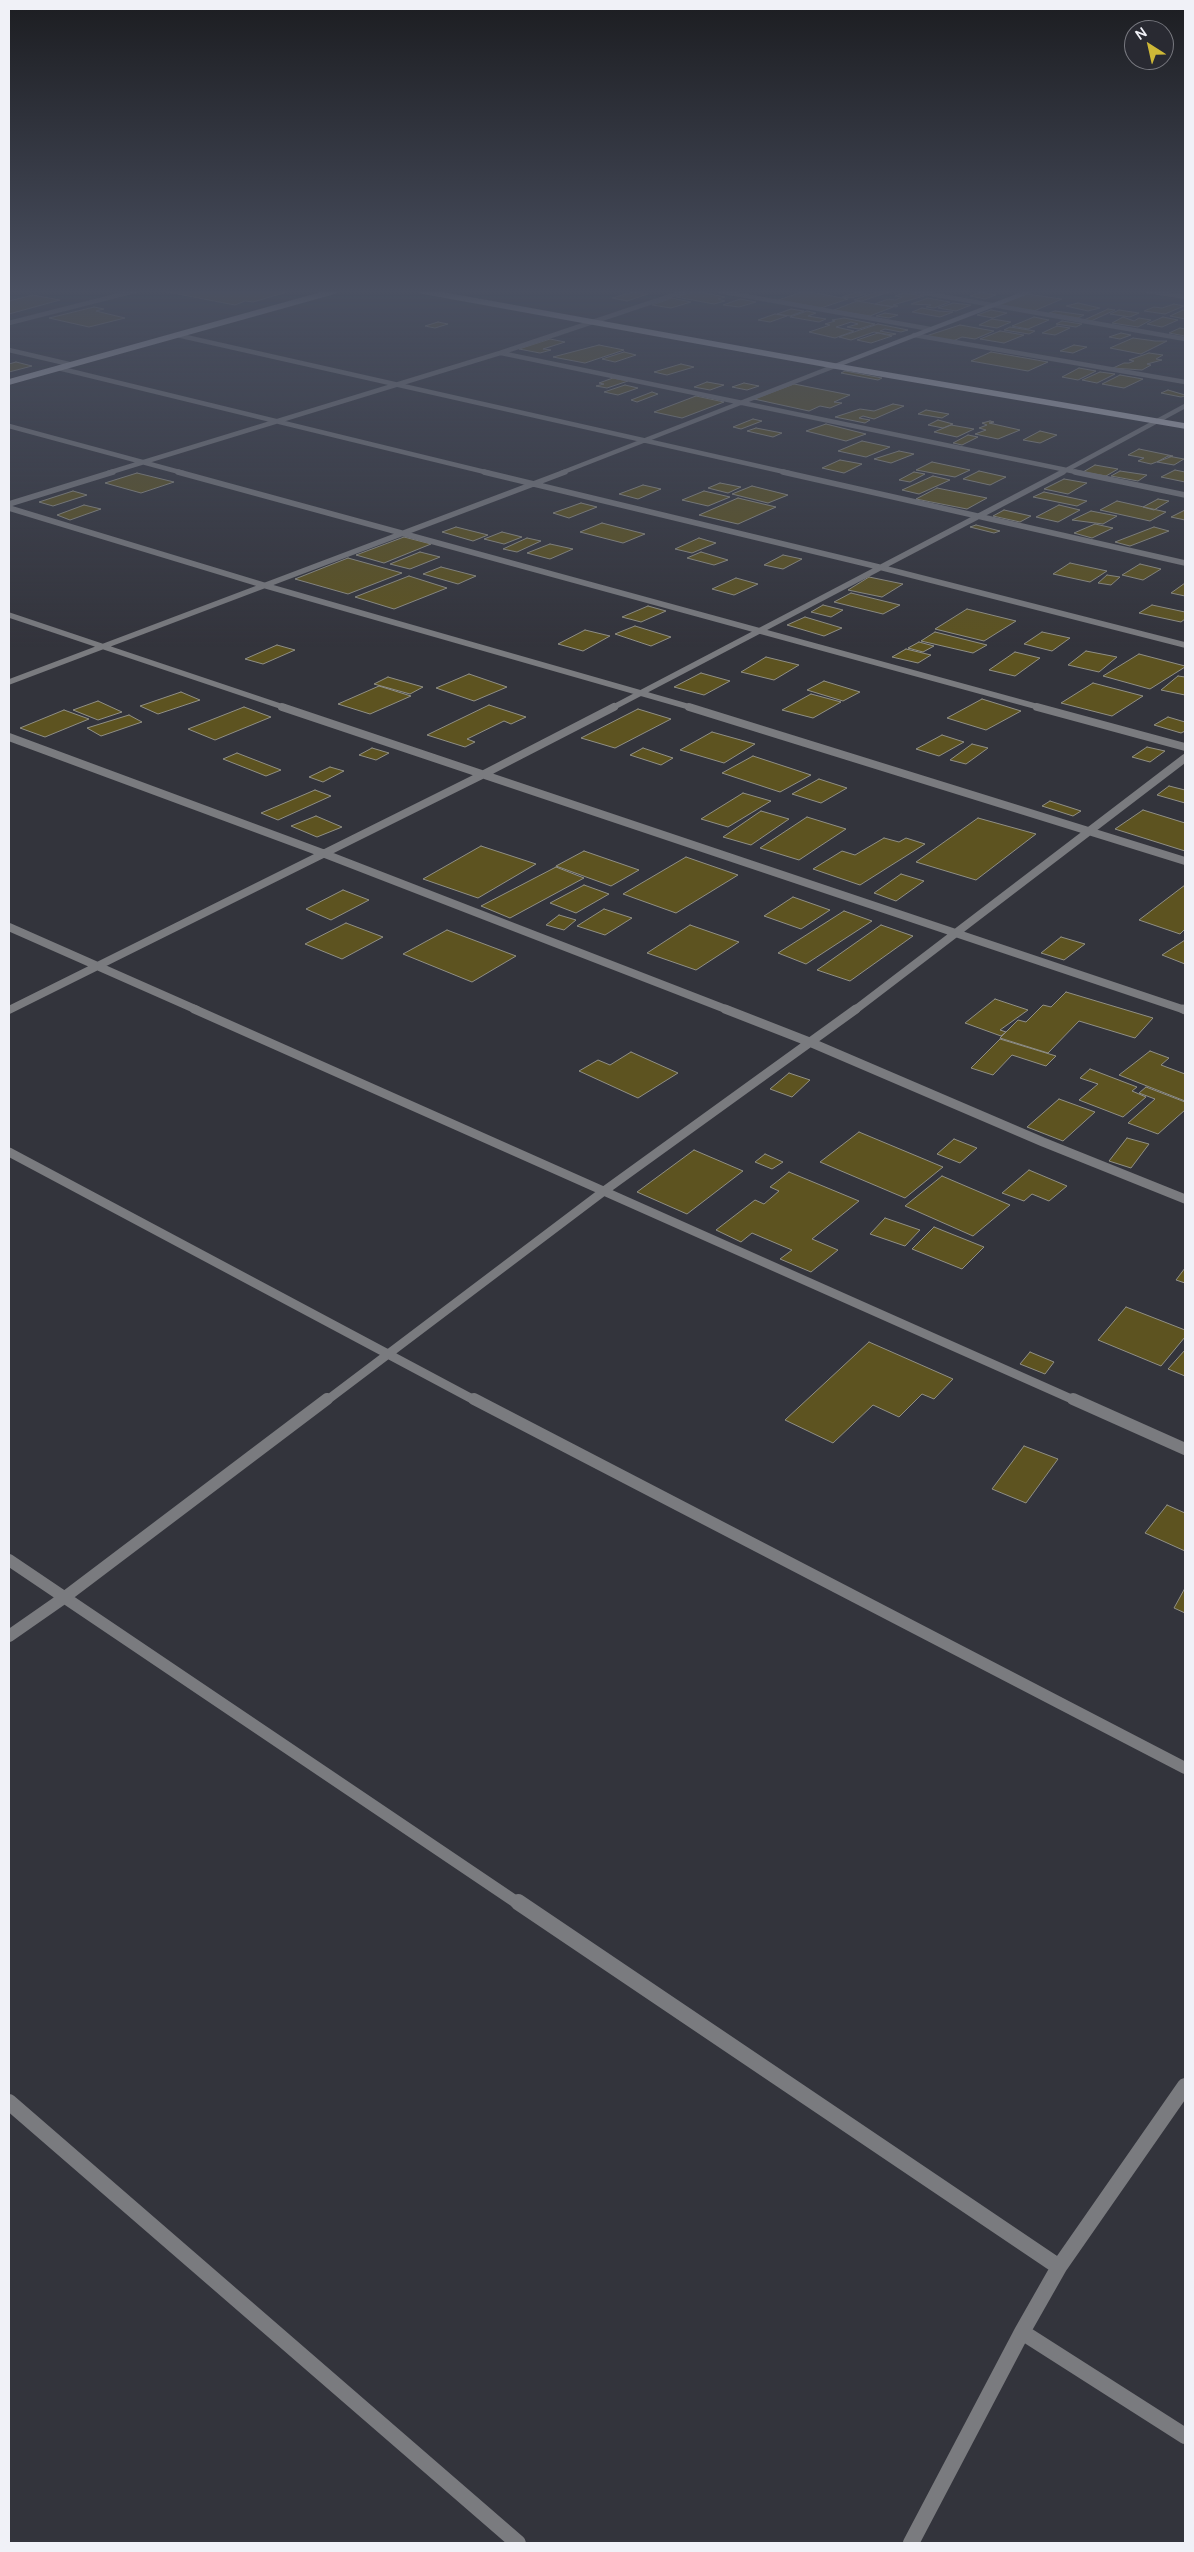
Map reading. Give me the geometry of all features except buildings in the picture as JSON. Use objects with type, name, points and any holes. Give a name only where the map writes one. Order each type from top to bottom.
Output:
[{"type":"main road","points":[[1094,410],[1185,426]]},
{"type":"street","points":[[236,410],[532,485],[882,568],[1185,645]]},
{"type":"street","points":[[9,506],[312,410]]},
{"type":"street","points":[[509,410],[640,442],[1185,563]]},
{"type":"street","points":[[9,682],[532,485],[721,410]]},
{"type":"street","points":[[781,410],[1185,495]]},
{"type":"street","points":[[9,1010],[484,774],[981,517],[1178,410]]},
{"type":"street","points":[[9,426],[1185,747]]},
{"type":"street","points":[[9,506],[263,585],[642,692],[1185,860]]},
{"type":"street","points":[[9,614],[1185,1010]]},
{"type":"street","points":[[9,737],[325,854],[812,1043],[1043,1142],[1185,1199]]},
{"type":"street","points":[[9,1636],[65,1598],[604,1191],[812,1043],[1092,831],[1185,758]]},
{"type":"street","points":[[9,927],[1185,1449]]},
{"type":"street","points":[[9,1152],[386,1354],[1185,1768]]},
{"type":"street","points":[[9,1560],[1059,2267]]},
{"type":"street","points":[[911,2543],[1022,2332],[1059,2267],[1185,2086]]},
{"type":"street","points":[[9,2102],[518,2543]]},
{"type":"street","points":[[1022,2332],[1185,2436]]}]
